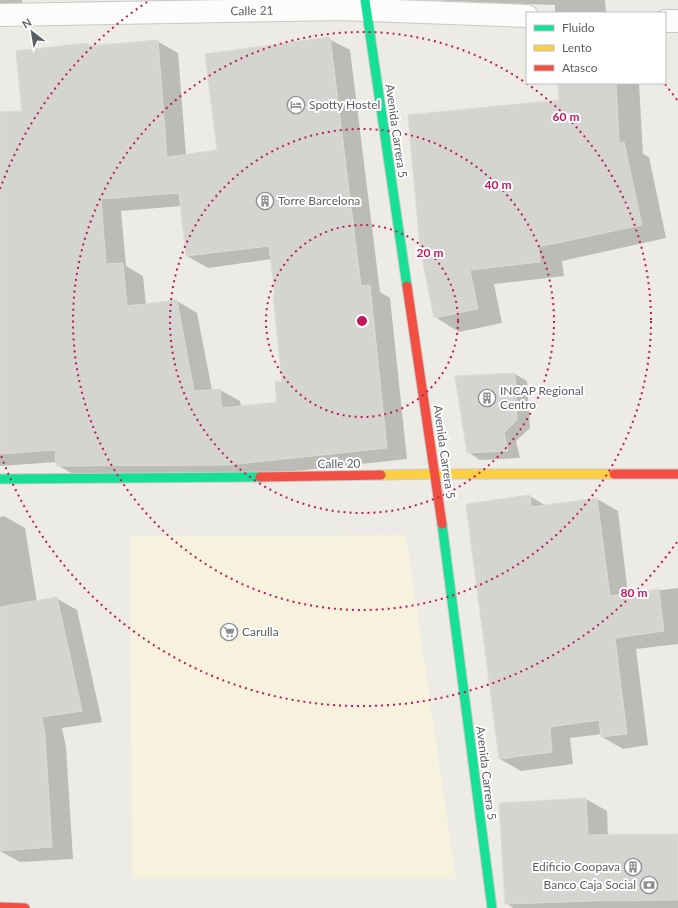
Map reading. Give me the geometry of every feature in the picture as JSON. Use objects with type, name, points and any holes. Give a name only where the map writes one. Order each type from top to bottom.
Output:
[{"type":"main road","name":"Avenida Carrera 5","points":[[366,5],[435,474],[492,908]]},
{"type":"main road","name":"Calle 20","points":[[0,479],[435,474],[678,474]]},
{"type":"main road","points":[[0,907],[25,908]]},
{"type":"street","name":"Calle 21","points":[[0,15],[341,9],[366,5],[526,16]]},
{"type":"street","points":[[666,21],[678,21]]},
{"type":"shaded area","points":[[406,535],[456,879],[132,879],[130,536]]},
{"type":"building","points":[[330,37],[361,286],[370,285],[387,448],[228,465],[56,466],[55,450],[0,454],[0,112],[22,111],[16,51],[88,43],[89,46],[158,40],[167,157],[217,150],[205,54]],"holes":[[[179,193],[186,256],[269,246],[275,295],[273,295],[282,382],[275,382],[277,402],[222,408],[220,389],[194,391],[177,300],[127,306],[123,263],[106,264],[101,199]]]},
{"type":"building","points":[[558,84],[616,84],[619,143],[624,142],[642,225],[538,247],[540,262],[470,270],[478,309],[434,318],[420,248],[408,115],[559,100]]},
{"type":"building","name":"INCAP Regional Centro","points":[[515,373],[517,420],[504,433],[508,451],[467,453],[455,376]]},
{"type":"building","points":[[530,495],[531,507],[597,498],[610,596],[659,589],[664,631],[615,638],[627,734],[601,737],[599,720],[550,727],[552,752],[499,759],[466,504]]},
{"type":"building","points":[[57,597],[82,711],[42,717],[45,735],[52,847],[0,851],[0,607]]},
{"type":"building","points":[[586,798],[588,835],[678,834],[678,900],[505,904],[499,803]]},
{"type":"traffic: fast","points":[[365,0],[407,286]]},
{"type":"traffic: fast","points":[[0,479],[260,477]]},
{"type":"traffic: fast","points":[[442,524],[492,908]]},
{"type":"traffic: slow","points":[[381,475],[614,474]]},
{"type":"traffic: jam","points":[[407,286],[442,524]]},
{"type":"traffic: jam","points":[[614,474],[678,474]]},
{"type":"traffic: jam","points":[[260,477],[381,475]]},
{"type":"traffic: jam","points":[[0,907],[25,908]]},
{"type":"place","name":"Spotty Hostel","points":[[296,105]]},
{"type":"place","name":"Torre Barcelona","points":[[265,201]]},
{"type":"place","name":"INCAP Regional Centro","points":[[487,398]]},
{"type":"place","name":"Carulla","points":[[229,632]]},
{"type":"place","name":"Edificio Coopava","points":[[633,867]]},
{"type":"place","name":"Banco Caja Social","points":[[649,885]]}]
